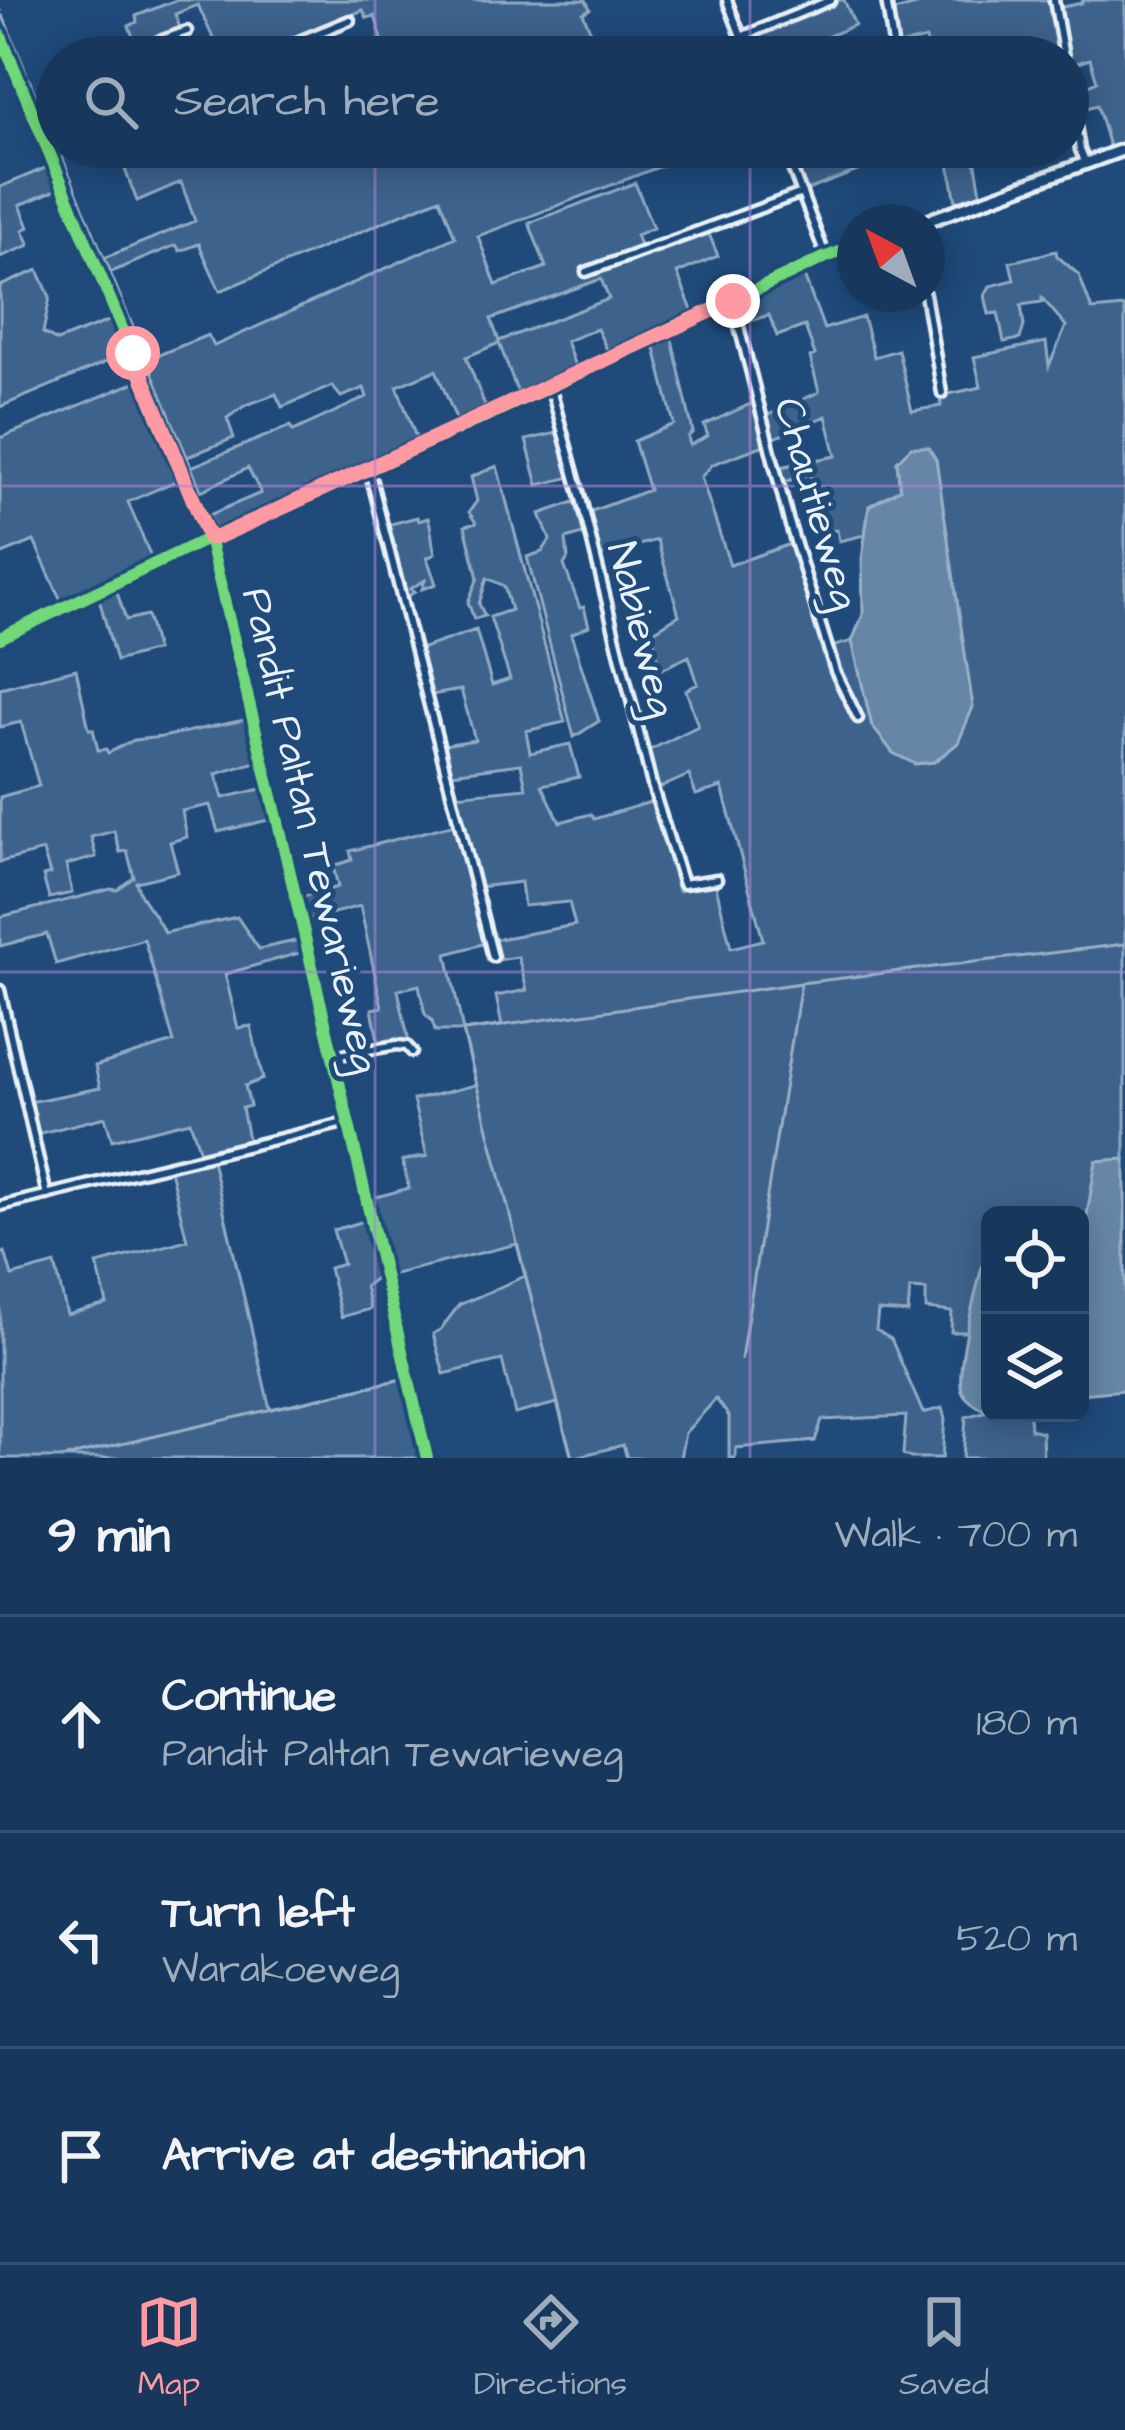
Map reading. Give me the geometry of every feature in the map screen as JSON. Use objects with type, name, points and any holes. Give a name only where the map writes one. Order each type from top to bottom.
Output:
[{"type":"street","points":[[727,0],[741,36]]},
{"type":"street","points":[[743,36],[831,0]]},
{"type":"street","points":[[886,0],[890,36]]},
{"type":"street","points":[[1054,0],[1060,36]]},
{"type":"street","points":[[311,36],[350,20]]},
{"type":"street","points":[[175,36],[187,32]]},
{"type":"street","name":"Pandit Paltan Tewarieweg","points":[[0,34],[36,116]]},
{"type":"street","points":[[30,105],[36,102]]},
{"type":"street","points":[[1089,161],[1125,148]]},
{"type":"street","name":"Pandit Paltan Tewarieweg","points":[[61,168],[209,538],[427,1458]]},
{"type":"street","points":[[792,168],[826,256]]},
{"type":"street","points":[[945,214],[1069,168]]},
{"type":"street","points":[[586,272],[802,193]]},
{"type":"street","points":[[0,638],[837,252]]},
{"type":"street","name":"Chautieweg","points":[[733,301],[789,522],[835,671],[858,718]]},
{"type":"street","points":[[928,312],[942,393]]},
{"type":"street","name":"Nabieweg","points":[[550,386],[652,785],[684,885],[717,879]]},
{"type":"street","points":[[369,470],[493,957]]},
{"type":"street","points":[[0,990],[47,1195]]},
{"type":"street","points":[[333,1056],[398,1046],[412,1052]]},
{"type":"street","points":[[0,1206],[348,1122]]},
{"type":"shaded area","points":[[176,0],[586,0],[590,9],[583,13],[592,36],[381,36],[375,16],[367,18],[363,10],[301,36],[212,36],[198,5],[175,14],[181,31],[168,36],[133,36],[129,26],[137,22],[136,16]]},
{"type":"shaded area","points":[[840,0],[855,25],[829,36],[751,36]]},
{"type":"shaded area","points":[[920,0],[1052,0],[1058,36],[894,36],[890,12],[920,4]]},
{"type":"shaded area","points":[[1125,0],[1125,145],[1110,150],[1097,105],[1089,107],[1089,85],[1097,81],[1089,59],[1089,36],[1063,36],[1058,8]]},
{"type":"shaded area","points":[[51,168],[60,188],[20,205],[30,245],[0,257],[0,187]]},
{"type":"shaded area","points":[[124,168],[656,168],[478,236],[496,285],[546,267],[529,223],[635,183],[653,228],[636,235],[649,255],[709,234],[718,256],[677,273],[694,315],[609,354],[597,329],[566,341],[576,369],[519,396],[499,343],[466,357],[487,411],[458,424],[436,370],[397,386],[418,443],[222,532],[216,531],[209,515],[261,493],[248,468],[201,491],[191,467],[290,426],[293,431],[367,397],[364,388],[341,397],[332,386],[282,407],[276,394],[246,405],[227,418],[234,438],[187,457],[146,360],[208,335],[214,346],[455,237],[440,198],[220,291],[199,244],[180,251],[176,245],[111,272],[104,258],[195,221],[181,182],[137,201]],"holes":[[[601,279],[609,299],[499,341],[491,319]]]},
{"type":"shaded area","points":[[796,168],[865,168],[805,191]]},
{"type":"shaded area","points":[[950,168],[977,168],[981,193],[956,202]]},
{"type":"shaded area","points":[[1056,251],[1079,275],[1092,310],[1125,307],[1125,1159],[1096,1161],[1089,1209],[981,1206],[981,1271],[967,1332],[951,1332],[952,1312],[926,1309],[926,1290],[910,1289],[908,1313],[878,1311],[876,1330],[891,1339],[923,1413],[942,1408],[942,1458],[903,1454],[906,1416],[822,1420],[815,1441],[736,1448],[735,1458],[729,1458],[729,1416],[716,1399],[685,1433],[680,1458],[627,1458],[623,1445],[572,1458],[557,1403],[515,1414],[502,1360],[444,1374],[433,1334],[459,1305],[525,1276],[517,1244],[387,1276],[369,1199],[409,1188],[402,1161],[427,1156],[413,1100],[476,1085],[463,1031],[502,1026],[496,996],[527,990],[518,957],[497,960],[493,940],[575,925],[569,902],[524,906],[521,882],[478,887],[455,795],[526,788],[521,764],[451,773],[443,745],[475,740],[461,690],[431,695],[420,649],[476,630],[492,685],[510,679],[490,617],[511,610],[504,586],[487,578],[479,604],[485,616],[474,619],[468,602],[478,578],[465,526],[476,523],[469,512],[477,501],[471,477],[497,466],[565,722],[526,731],[530,753],[570,744],[579,777],[542,785],[560,822],[591,814],[594,819],[654,801],[678,891],[715,882],[731,948],[763,940],[722,787],[696,795],[689,775],[657,789],[646,752],[698,726],[686,690],[698,684],[689,656],[660,670],[652,632],[679,615],[657,540],[600,556],[589,512],[649,490],[634,441],[674,424],[654,344],[671,335],[693,432],[688,437],[690,445],[708,436],[704,425],[755,402],[767,444],[713,464],[701,477],[730,565],[793,543],[831,673],[856,720],[861,717],[836,670],[831,647],[852,641],[872,726],[915,764],[934,762],[958,743],[897,461],[900,489],[869,506],[865,535],[839,541],[837,530],[830,531],[827,516],[821,516],[810,474],[784,482],[780,467],[836,456],[826,416],[772,439],[766,416],[819,392],[810,357],[815,355],[805,326],[777,336],[769,315],[742,324],[737,303],[803,273],[824,329],[863,317],[874,357],[898,350],[912,411],[941,406],[940,396],[981,387],[974,357],[1046,342],[1049,366],[1066,326],[1042,298],[1042,302],[1021,305],[1024,326],[1020,339],[1004,342],[998,313],[989,314],[985,295],[990,286],[1014,280],[1010,262]]},
{"type":"shaded area","points":[[38,270],[50,297],[43,333],[57,341],[114,319],[128,353],[0,407],[0,286]]},
{"type":"shaded area","points":[[138,381],[180,479],[128,502],[153,562],[63,605],[34,541],[0,555],[0,438]]},
{"type":"shaded area","points":[[560,432],[571,477],[538,485],[526,440]]},
{"type":"shaded area","points":[[911,447],[928,447],[936,459],[973,707],[958,743],[934,762],[915,764],[893,753],[872,726],[852,641],[863,614],[862,559],[869,506],[900,489],[897,461]]},
{"type":"shaded area","points":[[577,501],[586,533],[566,539],[564,565],[589,626],[571,634],[599,721],[574,737],[527,557],[542,552],[550,540],[540,514]]},
{"type":"shaded area","points":[[417,517],[419,521],[428,518],[430,523],[435,554],[427,558],[436,584],[422,589],[425,580],[406,597],[387,525]]},
{"type":"shaded area","points":[[115,586],[126,620],[147,615],[156,650],[116,661],[98,595]]},
{"type":"shaded area","points":[[76,669],[89,729],[93,729],[98,750],[108,753],[134,740],[249,719],[259,761],[216,774],[223,798],[265,788],[273,819],[218,832],[210,805],[182,811],[187,837],[170,842],[178,872],[136,882],[164,933],[237,917],[259,949],[299,940],[303,952],[225,974],[238,1028],[251,1026],[263,1079],[245,1086],[250,1106],[242,1108],[249,1144],[201,1155],[190,1121],[112,1140],[105,1117],[37,1134],[29,1102],[100,1088],[95,1066],[174,1042],[144,939],[56,964],[47,934],[0,946],[0,917],[117,890],[134,877],[127,851],[120,852],[114,831],[91,837],[96,857],[66,865],[72,893],[49,898],[43,876],[50,874],[43,851],[0,862],[0,797],[39,786],[21,722],[0,727],[0,688]]},
{"type":"shaded area","points":[[455,824],[486,943],[447,954],[463,1031],[435,1031],[425,1014],[419,985],[398,990],[409,1042],[379,1045],[372,1009],[382,1007],[360,906],[307,920],[301,897],[338,887],[333,866],[352,860],[350,851]]},
{"type":"shaded area","points":[[1125,1159],[1125,1390],[1089,1393],[1088,1206],[1096,1161]]},
{"type":"shaded area","points":[[212,1160],[270,1409],[402,1379],[423,1458],[0,1458],[0,1254],[5,1252],[12,1276],[55,1264],[67,1315],[107,1304],[97,1264],[187,1240],[170,1170]]},
{"type":"shaded area","points":[[364,1221],[378,1276],[365,1286],[370,1309],[341,1317],[329,1268],[343,1264],[333,1230]]},
{"type":"shaded area","points":[[981,1270],[981,1408],[963,1393],[963,1351]]},
{"type":"shaded area","points":[[981,1413],[981,1422],[1030,1422],[1030,1429],[1042,1432],[1043,1458],[963,1458],[966,1417]]},
{"type":"waterway","points":[[3,16],[36,96]]},
{"type":"waterway","points":[[67,168],[201,491]]},
{"type":"waterway","points":[[572,1458],[463,1031],[1125,944]]},
{"type":"waterway","points":[[741,1359],[801,983]]},
{"type":"waterway","points":[[61,1458],[402,1379]]},
{"type":"cycle path","points":[[0,34],[36,121]]},
{"type":"cycle path","points":[[56,168],[209,538],[427,1458]]},
{"type":"cycle path","points":[[0,638],[837,253]]},
{"type":"route","points":[[133,353],[209,538],[369,470],[733,301]]}]
